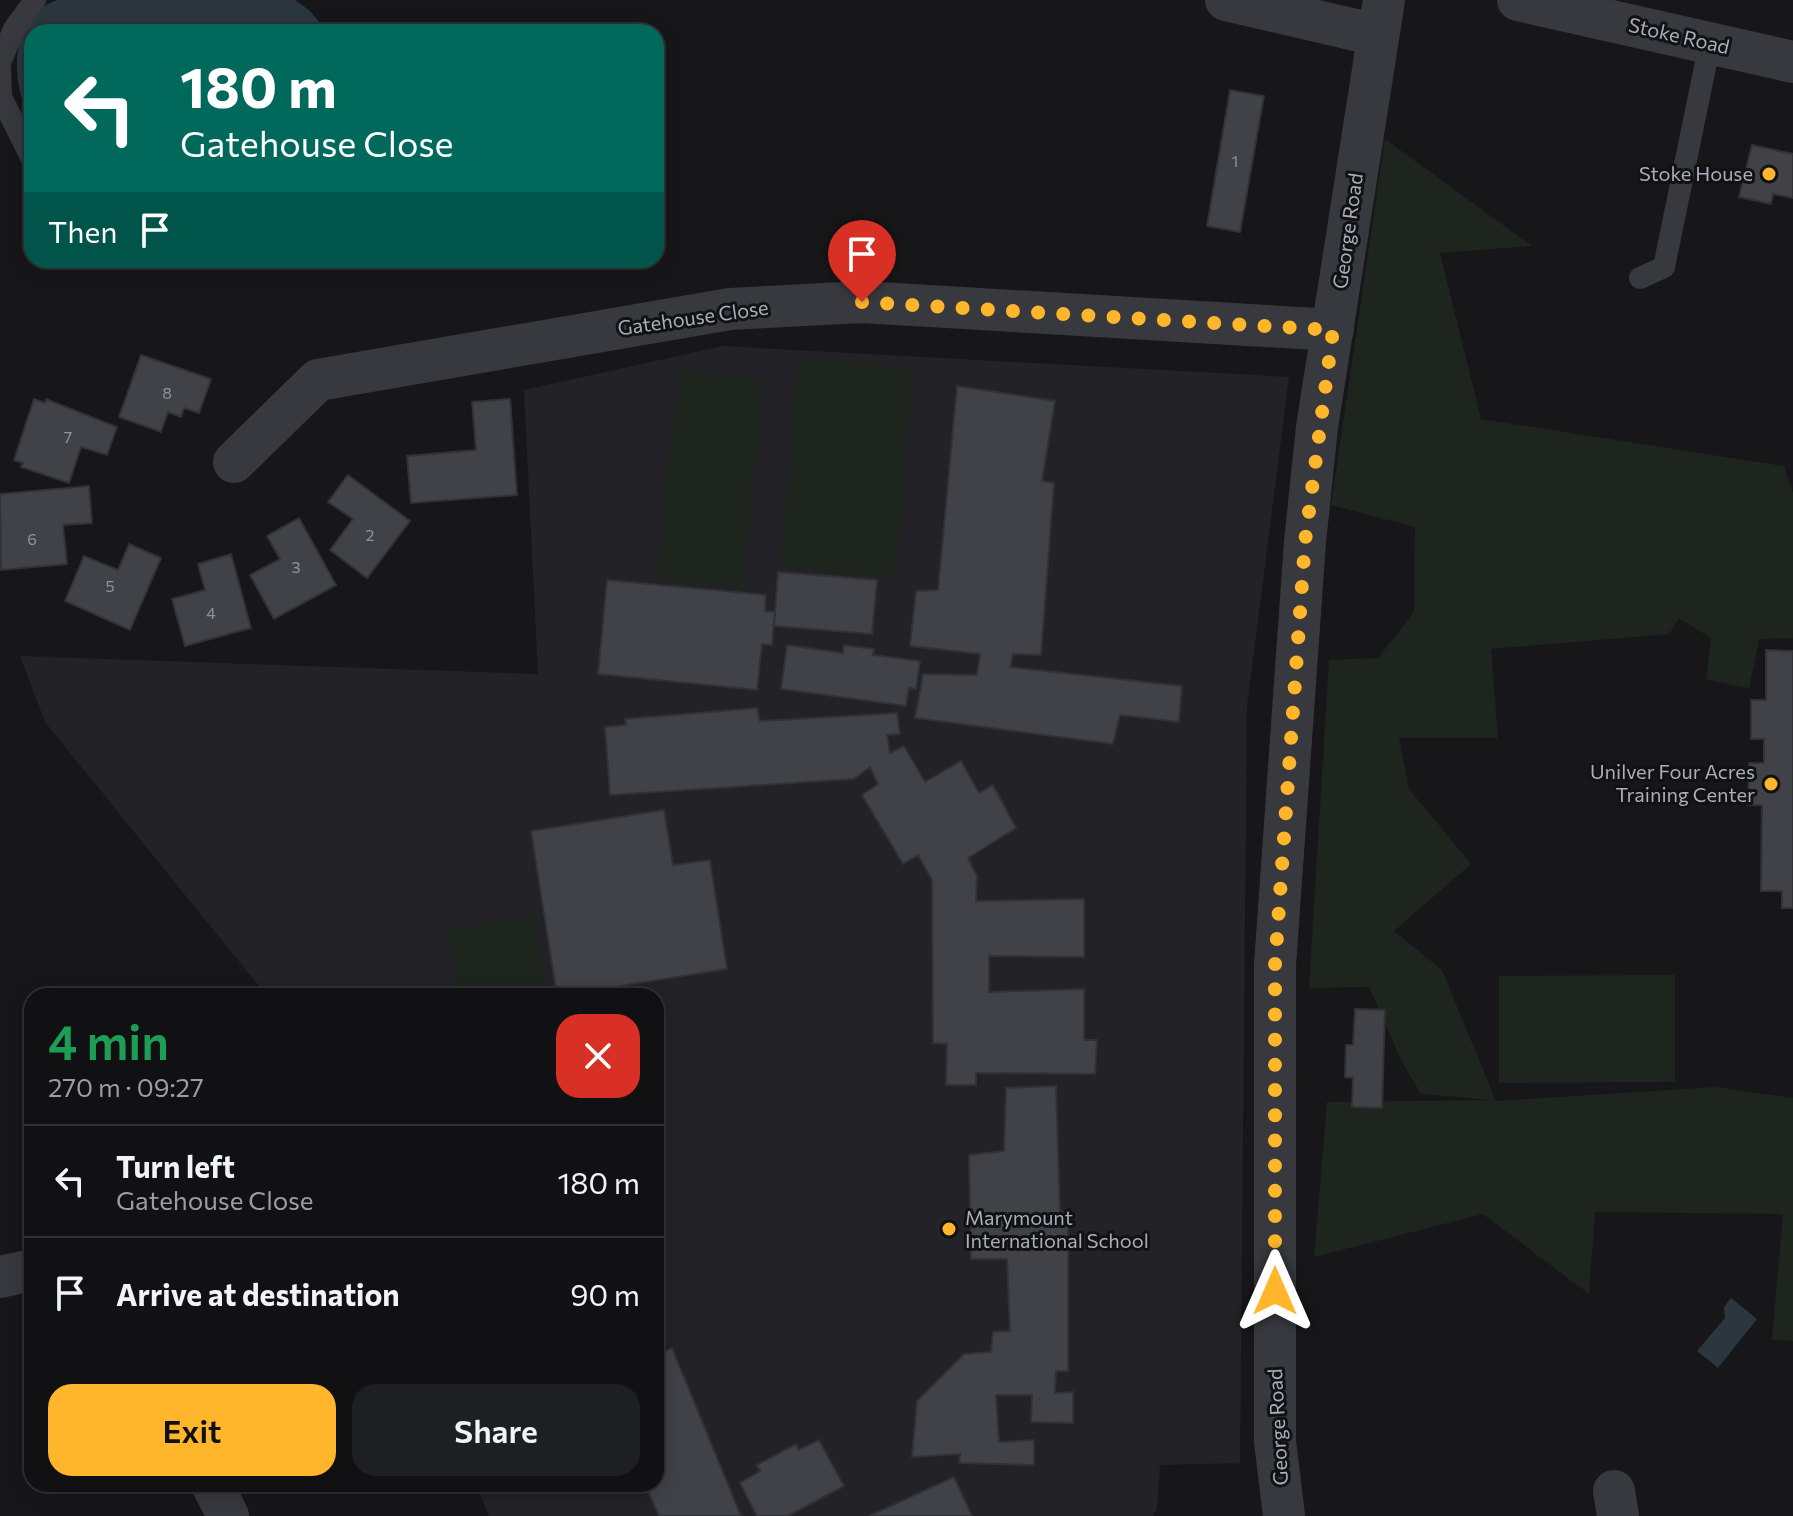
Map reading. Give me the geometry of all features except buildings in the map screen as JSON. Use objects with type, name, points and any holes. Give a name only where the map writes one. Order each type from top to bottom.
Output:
[{"type":"street","points":[[1226,0],[1380,17]]},
{"type":"street","name":"Stoke Road","points":[[1518,0],[1793,62]]},
{"type":"street","name":"George Road","points":[[1284,1516],[1275,1441],[1275,965],[1305,542],[1380,17]]},
{"type":"street","name":"Gatehouse Close","points":[[234,462],[318,380],[730,309],[862,302],[1333,330]]},
{"type":"street","points":[[0,1277],[24,1272]]},
{"type":"street","points":[[216,1492],[228,1516]]},
{"type":"lane","points":[[24,143],[1,97],[0,65],[14,29],[35,0]]},
{"type":"lane","points":[[1640,278],[1664,267],[1710,43]]},
{"type":"shaded area","points":[[57,0],[295,0],[321,24],[28,24],[40,9]]},
{"type":"shaded area","points":[[24,31],[24,105],[17,73]]},
{"type":"shaded area","points":[[1385,139],[1532,246],[1440,253],[1481,419],[1784,466],[1793,493],[1793,638],[1759,639],[1749,689],[1706,679],[1711,638],[1679,618],[1669,634],[1491,649],[1498,738],[1399,738],[1409,789],[1471,864],[1394,931],[1442,970],[1496,1101],[1715,1087],[1793,1098],[1793,1341],[1772,1340],[1783,1214],[1595,1212],[1589,1294],[1483,1214],[1314,1257],[1327,1102],[1492,1100],[1421,1094],[1402,1062],[1369,987],[1309,988],[1329,660],[1378,658],[1414,612],[1415,527],[1331,505]]},
{"type":"shaded area","name":"Marymount International School","points":[[723,346],[1289,377],[1247,706],[1240,1463],[1160,1465],[1157,1509],[1153,1516],[489,1516],[479,1492],[664,1492],[664,988],[261,988],[45,722],[20,656],[538,674],[524,390]]},
{"type":"shaded area","points":[[798,358],[914,368],[896,578],[780,568]]},
{"type":"shaded area","points":[[679,370],[765,379],[743,588],[656,579]]},
{"type":"shaded area","points":[[536,916],[547,988],[456,988],[447,929]]},
{"type":"shaded area","points":[[1675,975],[1675,1082],[1499,1083],[1499,976]]},
{"type":"shaded area","points":[[1731,1298],[1757,1319],[1718,1368],[1697,1351],[1725,1318],[1724,1307]]},
{"type":"place","name":"Stoke House","points":[[1769,174]]},
{"type":"place","name":"Unilver Four Acres Training Center","points":[[1771,784]]},
{"type":"place","name":"Marymount International School","points":[[949,1229]]},
{"type":"route","points":[[862,302],[1333,330],[1317,427],[1305,542],[1275,965],[1275,1291]]}]
